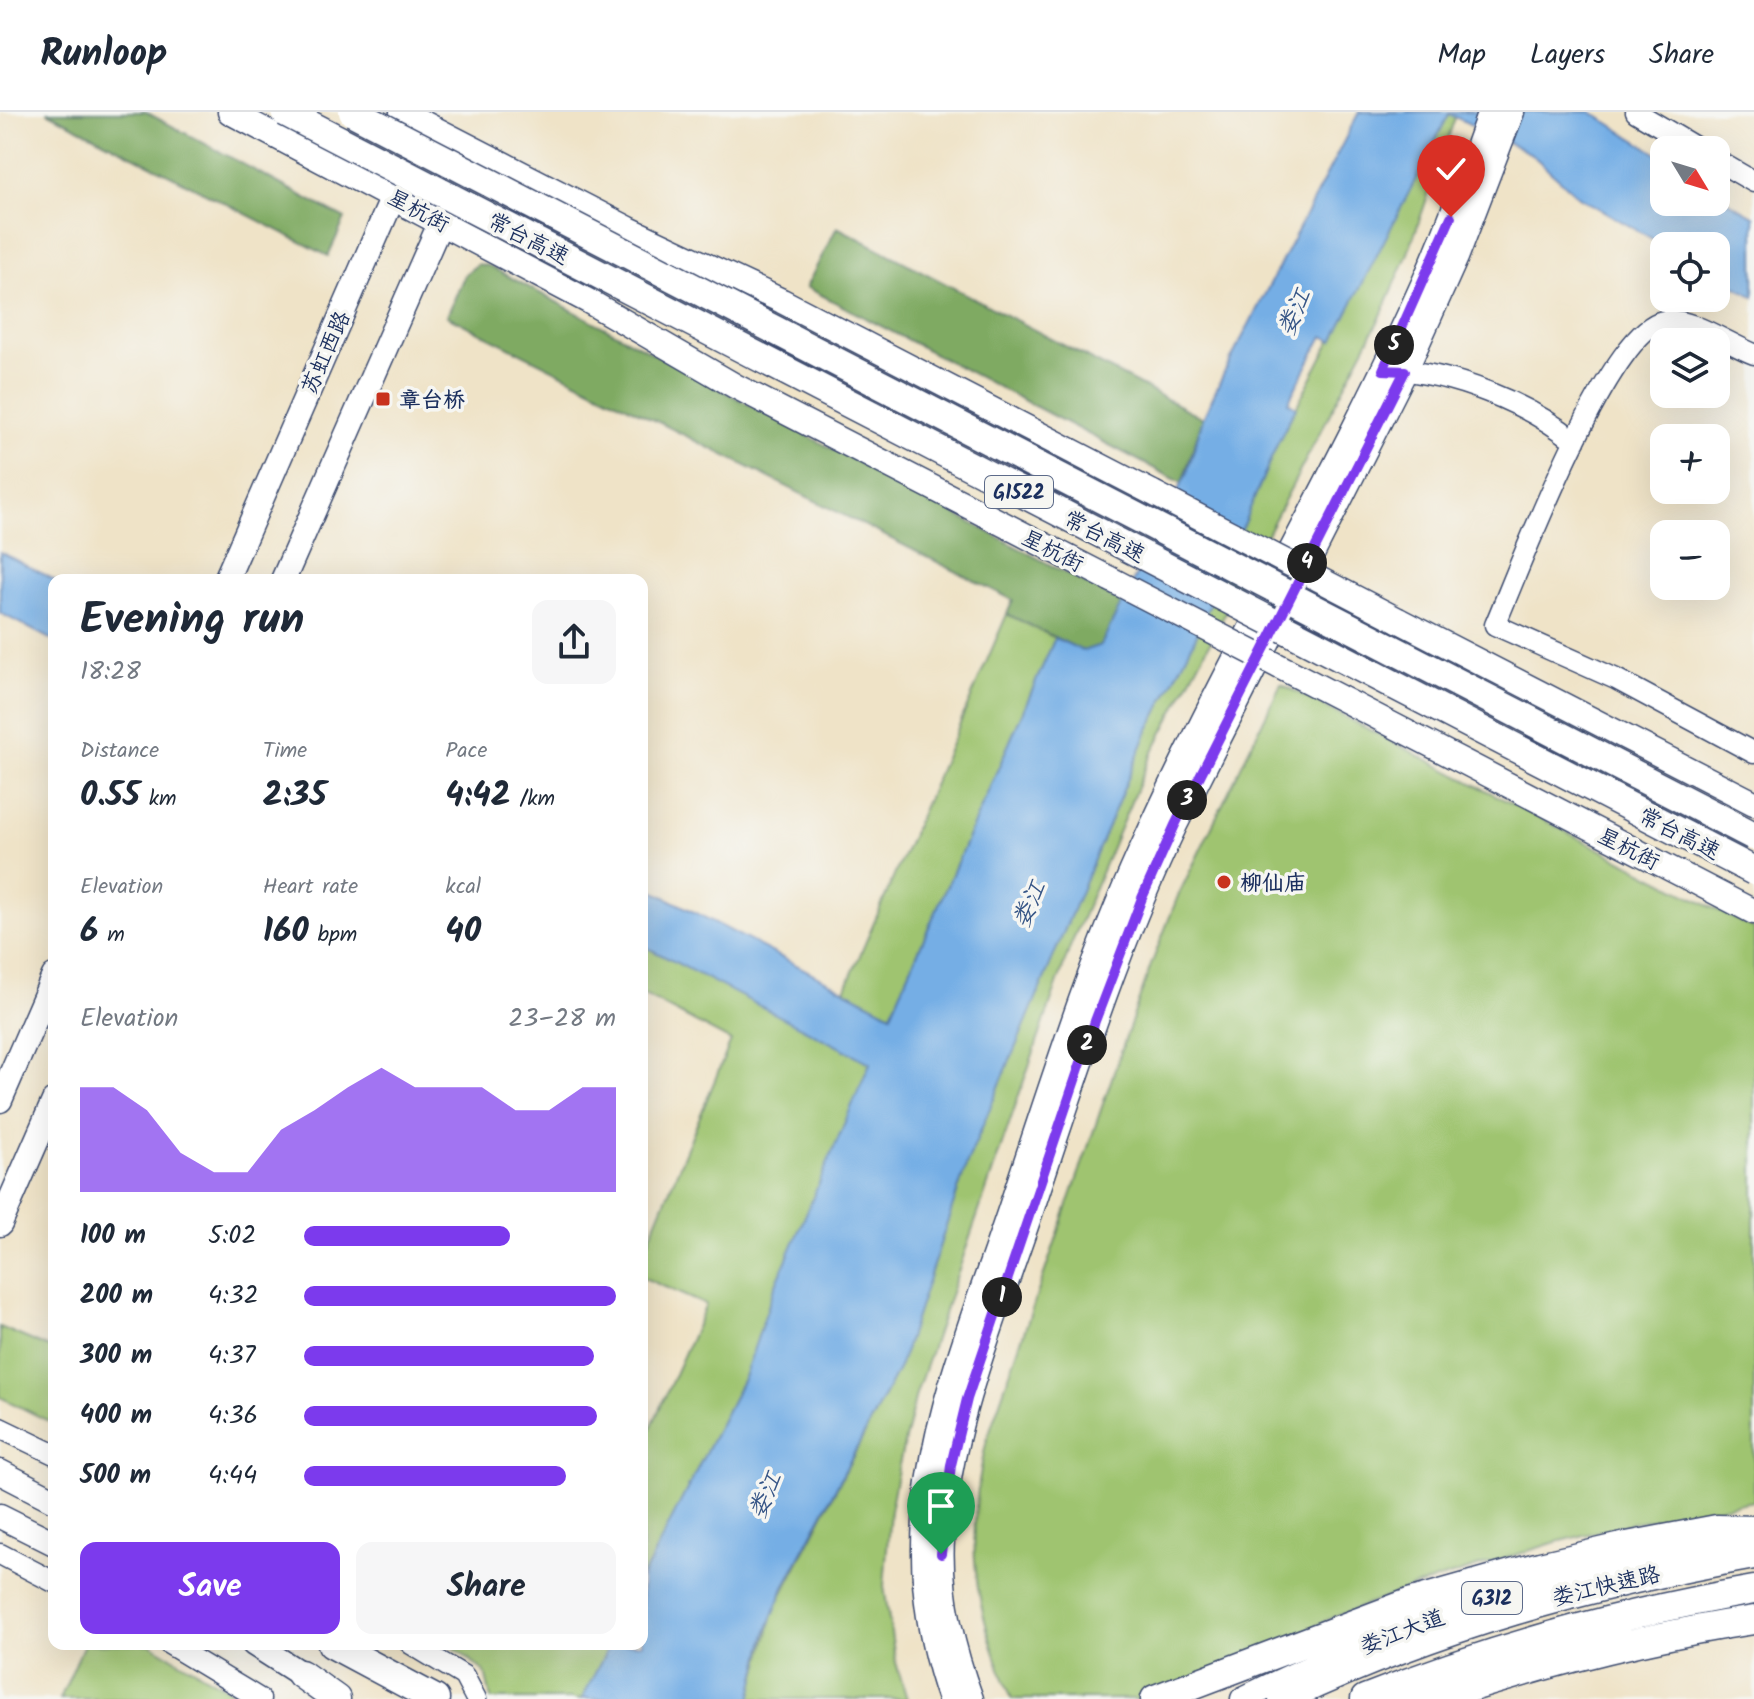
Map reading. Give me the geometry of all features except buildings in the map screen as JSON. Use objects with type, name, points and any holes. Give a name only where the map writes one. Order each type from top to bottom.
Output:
[{"type":"highway","name":"常台高速","points":[[285,112],[1754,871]]},
{"type":"highway","name":"常台高速","points":[[353,112],[1754,836]]},
{"type":"highway","points":[[1155,1699],[1409,1603],[1467,1586],[1540,1566],[1672,1537],[1717,1529],[1754,1530]]},
{"type":"highway","name":"娄江快速路","points":[[1283,1699],[1412,1643],[1537,1601],[1662,1571],[1754,1555]]},
{"type":"highway","name":"娄江快速路","points":[[1365,1699],[1426,1674],[1546,1635],[1670,1604],[1754,1590]]},
{"type":"highway","points":[[1434,1699],[1605,1648],[1676,1632],[1754,1620]]},
{"type":"highway","points":[[343,1650],[435,1699]]},
{"type":"highway","points":[[301,1674],[336,1699]]},
{"type":"main road","name":"星杭街","points":[[230,112],[590,302],[745,391],[1754,912]]},
{"type":"main road","points":[[402,112],[793,307],[1754,803]]},
{"type":"main road","points":[[1490,112],[1490,142]]},
{"type":"main road","points":[[971,1699],[946,1612],[941,1554],[951,1465],[974,1376],[1095,1021],[1142,898],[1175,825],[1394,370],[1439,247],[1490,142],[1512,112]]},
{"type":"main road","name":"苏虹西路","points":[[229,574],[393,196],[427,125]]},
{"type":"main road","points":[[286,574],[440,221],[475,150]]},
{"type":"main road","points":[[950,1699],[927,1615],[921,1554],[932,1461],[952,1382],[1076,1014],[1123,890],[1394,370]]},
{"type":"main road","points":[[0,1100],[48,990]]},
{"type":"main road","points":[[0,1224],[48,1115]]},
{"type":"main road","points":[[0,1472],[48,1497]]},
{"type":"main road","points":[[0,1516],[48,1540]]},
{"type":"main road","name":"娄江大道","points":[[1243,1699],[1331,1659],[1469,1605],[1531,1586],[1658,1555],[1754,1538]]},
{"type":"main road","points":[[1407,1699],[1493,1665],[1553,1647],[1672,1616],[1754,1603]]},
{"type":"main road","points":[[263,1650],[301,1674]]},
{"type":"street","points":[[1636,112],[1676,136]]},
{"type":"street","points":[[1730,168],[1754,182]]},
{"type":"street","points":[[1754,354],[1709,332],[1667,320],[1647,327],[1613,371],[1575,441],[1495,625],[1616,679],[1754,753]]},
{"type":"street","points":[[1394,370],[1478,389],[1558,428],[1575,441]]},
{"type":"street","points":[[0,1428],[48,1451]]},
{"type":"street","points":[[0,1554],[48,1579]]},
{"type":"street","points":[[179,1650],[260,1699]]},
{"type":"street","points":[[421,1650],[464,1676],[476,1699]]},
{"type":"green space","points":[[47,112],[146,112],[345,219],[328,256]]},
{"type":"green space","points":[[1449,114],[1456,115],[1407,256],[1380,318],[1149,759],[1070,947],[916,1394],[890,1511],[884,1586],[895,1659],[907,1699],[751,1699],[774,1610],[900,1365],[967,1163],[1147,733],[1194,641],[1278,442]]},
{"type":"green space","points":[[837,227],[1203,418],[1182,483],[806,287]]},
{"type":"green space","points":[[478,264],[489,266],[1122,603],[1101,645],[1083,651],[1007,614],[1013,600],[447,316],[465,274]]},
{"type":"green space","points":[[1007,614],[1055,638],[891,1014],[845,990]]},
{"type":"green space","points":[[1281,684],[1754,929],[1754,1501],[1636,1522],[1553,1543],[1408,1589],[1327,1620],[1172,1699],[1012,1699],[988,1632],[976,1571],[976,1509],[987,1439],[1151,965],[1178,896]]},
{"type":"green space","points":[[648,948],[871,1063],[774,1289],[745,1375],[648,1566],[648,1435],[706,1305],[648,1280],[648,1242],[731,1041],[648,997]]},
{"type":"green space","points":[[0,1327],[48,1347],[48,1421],[0,1397]]},
{"type":"green space","points":[[81,1650],[160,1650],[245,1699],[60,1699]]},
{"type":"green space","points":[[458,1650],[607,1650],[582,1699],[491,1699],[485,1672]]},
{"type":"water","name":"娄江","points":[[1359,112],[1591,112],[1650,149],[1650,216],[1730,216],[1730,203],[1754,216],[1754,297],[1730,283],[1730,232],[1650,232],[1650,237],[1579,197],[1530,153],[1449,114],[1333,341],[1323,336],[1288,402],[1296,407],[1278,442],[1194,641],[1147,733],[967,1163],[900,1365],[785,1585],[766,1633],[751,1699],[582,1699],[607,1650],[648,1650],[648,1566],[745,1375],[774,1289],[870,1063],[648,948],[648,888],[891,1014],[1055,638],[1083,651],[1101,645],[1187,473],[1203,418]]},
{"type":"water","points":[[0,552],[48,576],[48,638],[0,613]]},
{"type":"place","name":"章台桥","points":[[383,399]]},
{"type":"place","name":"柳仙庙","points":[[1224,882]]},
{"type":"route","points":[[941,1554],[951,1465],[967,1399],[1110,979],[1175,825],[1405,371],[1383,370],[1451,217]]}]
